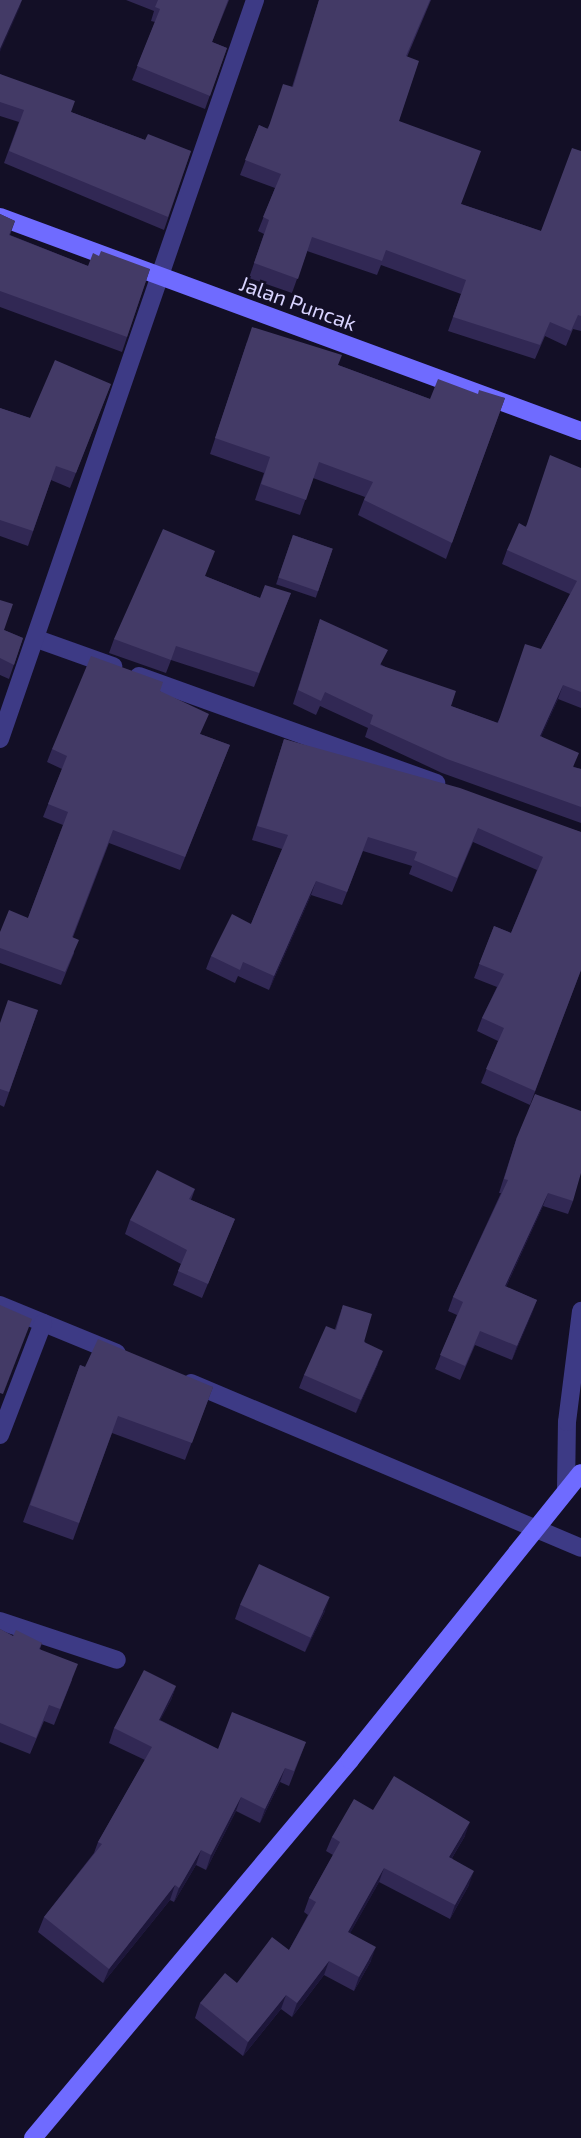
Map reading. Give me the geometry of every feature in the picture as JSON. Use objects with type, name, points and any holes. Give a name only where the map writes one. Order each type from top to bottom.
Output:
[{"type":"main road","name":"Jalan Puncak","points":[[0,217],[581,431]]},
{"type":"main road","points":[[33,2138],[581,1472]]},
{"type":"street","points":[[0,739],[37,639],[158,275],[255,0]]},
{"type":"street","points":[[37,639],[452,789]]},
{"type":"street","points":[[0,1306],[133,1360]]},
{"type":"street","points":[[566,1492],[567,1422],[581,1311]]},
{"type":"street","points":[[0,1435],[43,1323]]},
{"type":"street","points":[[172,1375],[581,1548]]},
{"type":"street","points":[[0,1621],[117,1660]]},
{"type":"building","points":[[0,0],[22,0],[0,49]]},
{"type":"building","points":[[158,0],[228,0],[212,42],[227,48],[210,96],[137,66],[160,9],[155,7]]},
{"type":"building","points":[[319,0],[430,0],[406,56],[419,61],[399,121],[481,151],[461,204],[541,231],[572,148],[581,151],[581,316],[578,315],[571,331],[550,322],[540,345],[453,317],[466,280],[386,250],[382,261],[312,237],[298,279],[254,263],[269,220],[263,217],[281,174],[245,160],[259,125],[268,129],[283,84],[293,87]]},
{"type":"building","points":[[0,74],[75,101],[71,112],[145,140],[148,134],[191,151],[168,217],[9,151],[24,110],[0,102]]},
{"type":"building","points":[[0,214],[15,221],[9,235],[88,266],[93,253],[99,256],[101,251],[150,269],[127,337],[0,291]]},
{"type":"building","points":[[252,327],[342,355],[338,365],[430,399],[438,379],[478,394],[479,390],[505,398],[452,543],[364,500],[373,482],[319,462],[306,500],[261,484],[270,457],[215,438]]},
{"type":"building","points":[[55,360],[111,384],[76,473],[56,466],[33,531],[0,520],[0,408],[30,418]]},
{"type":"building","points":[[550,455],[581,468],[581,692],[563,685],[540,736],[579,753],[573,767],[581,769],[581,807],[447,759],[370,724],[373,715],[325,692],[321,701],[298,690],[320,619],[388,650],[380,665],[456,691],[451,706],[498,723],[525,644],[541,649],[577,581],[507,550],[519,523],[526,527]]},
{"type":"building","points":[[163,529],[215,551],[205,576],[260,598],[265,585],[291,593],[259,673],[176,646],[171,660],[114,639]]},
{"type":"building","points":[[293,535],[333,549],[318,591],[278,578]]},
{"type":"building","points":[[0,600],[13,604],[4,630],[23,638],[14,665],[0,658]]},
{"type":"building","points":[[91,656],[163,682],[160,691],[209,714],[200,734],[230,745],[185,857],[113,830],[72,937],[79,940],[65,972],[0,948],[0,932],[9,910],[28,918],[68,812],[48,804],[67,756],[52,749]]},
{"type":"building","points":[[284,739],[460,788],[581,832],[581,970],[535,1091],[486,1069],[504,1028],[482,1018],[504,974],[479,964],[494,926],[511,933],[543,857],[478,828],[457,878],[414,860],[417,852],[368,837],[347,892],[316,881],[274,976],[243,962],[240,970],[211,956],[232,914],[251,924],[288,835],[257,826]]},
{"type":"building","points":[[8,1000],[38,1010],[9,1092],[0,1089],[0,1023]]},
{"type":"building","points":[[535,1094],[581,1111],[581,1173],[573,1201],[548,1193],[505,1286],[537,1300],[517,1346],[480,1331],[465,1366],[440,1355],[463,1302],[453,1297],[508,1180],[504,1179],[517,1137]]},
{"type":"building","points":[[157,1170],[195,1189],[189,1199],[235,1219],[208,1284],[178,1271],[187,1250],[130,1220]]},
{"type":"building","points":[[0,1305],[32,1319],[3,1394],[0,1393]]},
{"type":"building","points":[[343,1305],[372,1314],[364,1342],[383,1351],[361,1400],[304,1375],[326,1326],[336,1330]]},
{"type":"building","points":[[98,1339],[213,1387],[192,1443],[118,1416],[79,1523],[30,1505],[80,1365],[85,1367]]},
{"type":"building","points":[[259,1564],[330,1597],[311,1638],[240,1605]]},
{"type":"building","points":[[0,1629],[13,1636],[16,1630],[42,1643],[39,1649],[78,1664],[60,1709],[49,1705],[36,1738],[0,1723]]},
{"type":"building","points":[[144,1670],[176,1686],[159,1720],[218,1749],[232,1712],[306,1742],[294,1771],[285,1768],[265,1809],[241,1797],[211,1855],[201,1850],[179,1888],[175,1885],[109,1969],[44,1917],[102,1844],[98,1842],[152,1747],[114,1728]]},
{"type":"building","points":[[394,1776],[470,1822],[449,1857],[474,1871],[455,1905],[384,1868],[348,1932],[376,1947],[359,1977],[329,1961],[297,2003],[286,1995],[248,2042],[200,2003],[225,1973],[237,1983],[272,1937],[289,1950],[316,1902],[309,1898],[340,1842],[332,1837],[354,1799],[373,1810]]}]
